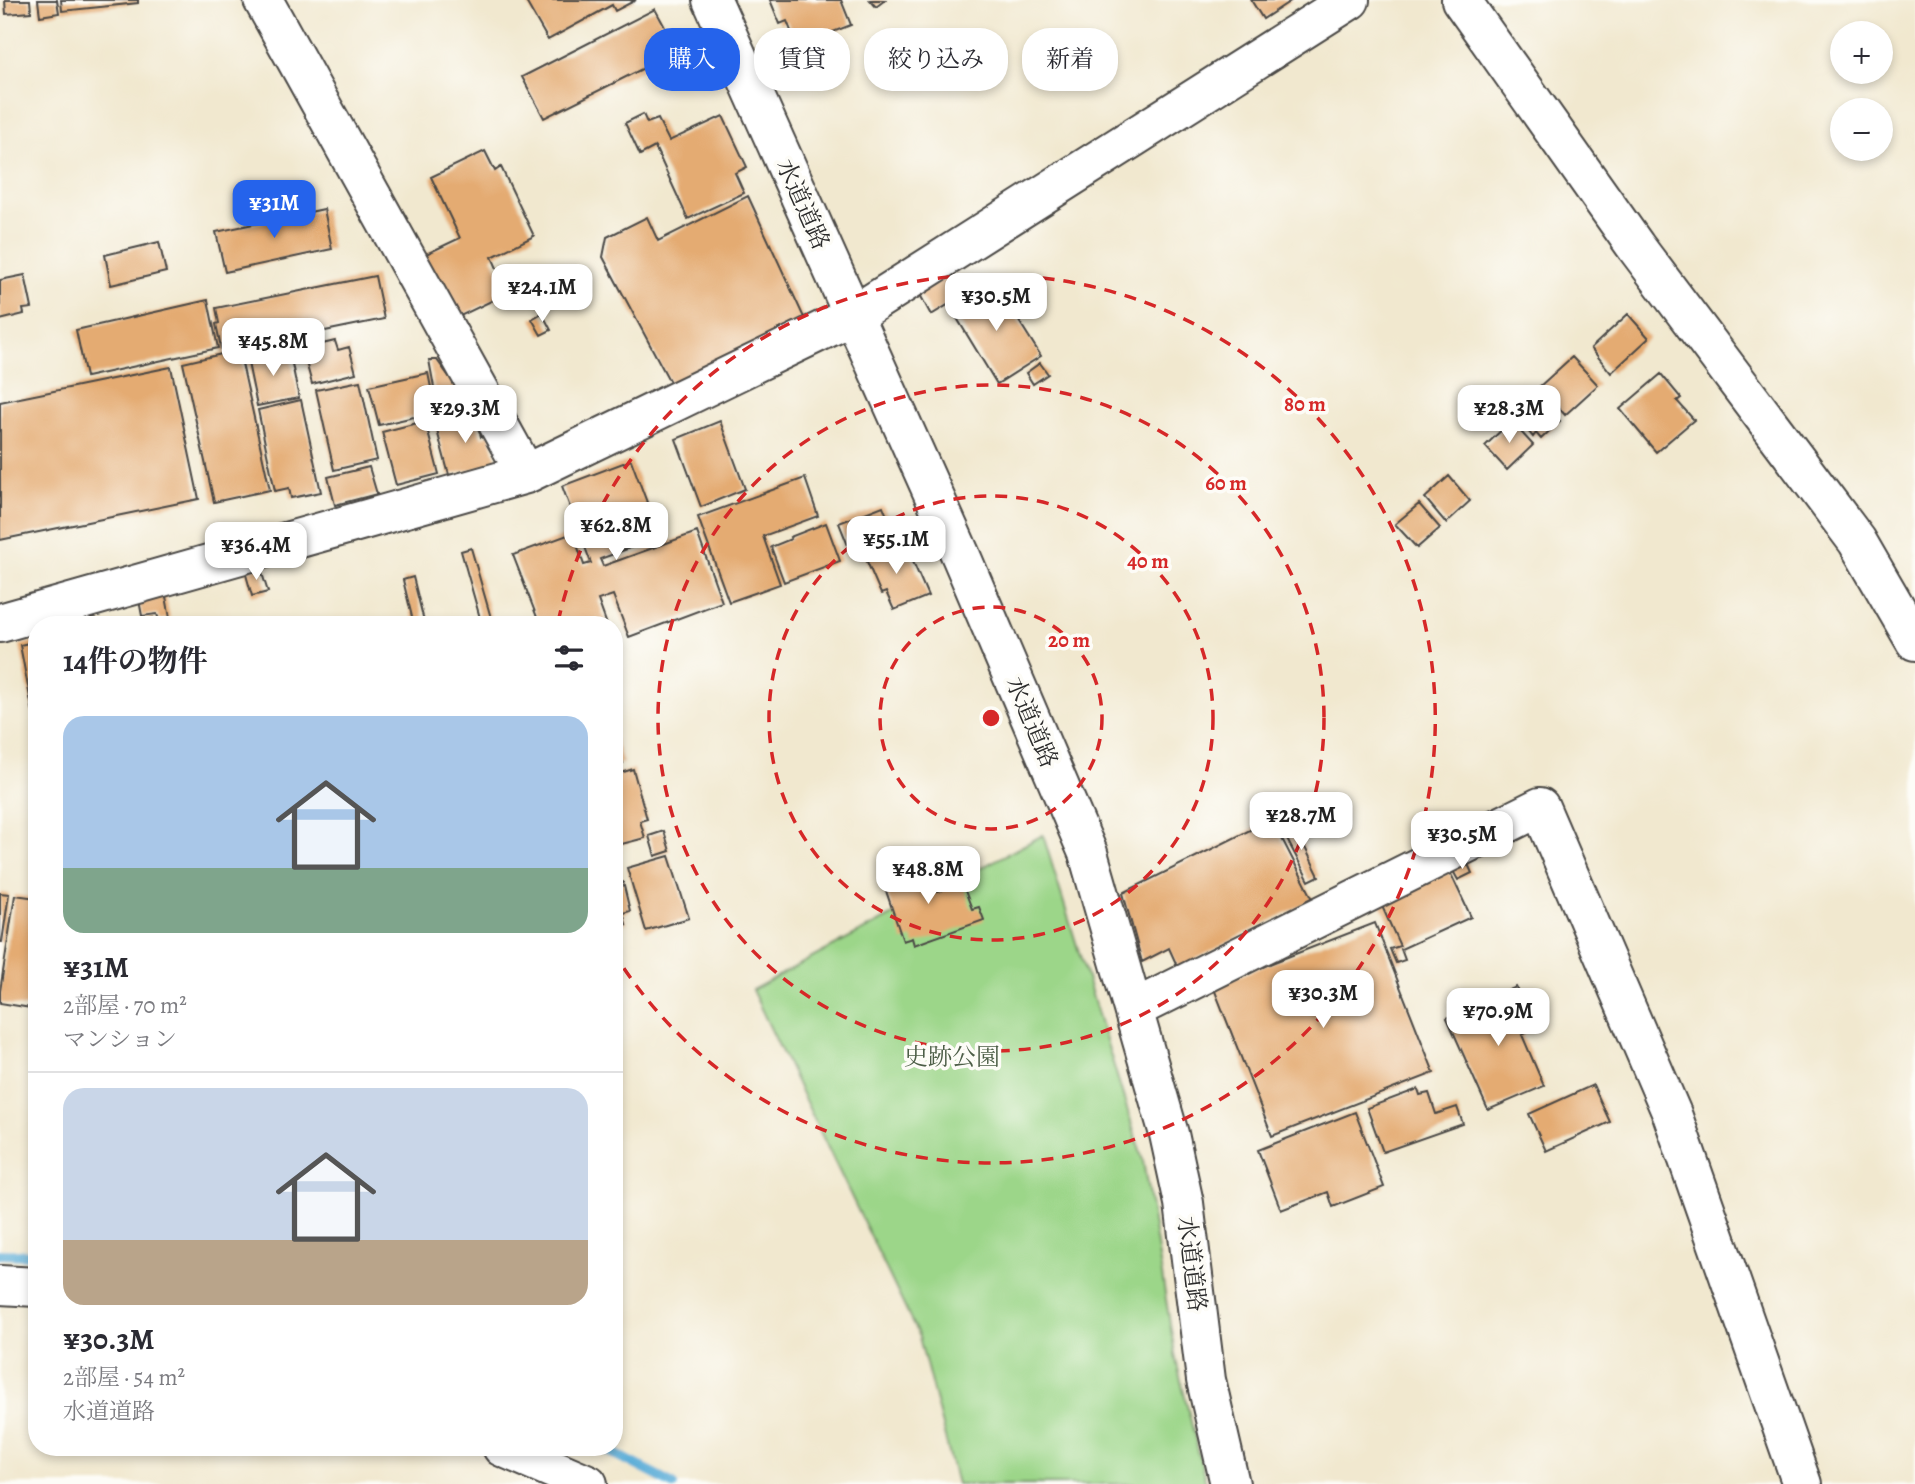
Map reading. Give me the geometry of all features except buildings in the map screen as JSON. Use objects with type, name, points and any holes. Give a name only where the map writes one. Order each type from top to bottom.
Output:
[{"type":"street","points":[[263,0],[526,474]]},
{"type":"street","name":"水道道路","points":[[712,0],[961,556],[1088,853],[1169,1134],[1184,1203],[1206,1380],[1230,1484]]},
{"type":"street","points":[[0,623],[526,474],[852,316],[1350,0]]},
{"type":"street","points":[[1461,0],[1636,247],[1857,541],[1915,641]]},
{"type":"street","points":[[1134,1009],[1540,807],[1672,1114],[1802,1484]]},
{"type":"street","points":[[0,1285],[28,1287]]},
{"type":"street","points":[[523,1456],[588,1484]]},
{"type":"green space","name":"史跡公園","points":[[1043,835],[1143,1161],[1176,1360],[1206,1484],[957,1484],[919,1337],[752,990]]},
{"type":"waterway","points":[[0,1254],[28,1255]]},
{"type":"waterway","points":[[619,1456],[673,1484]]}]
